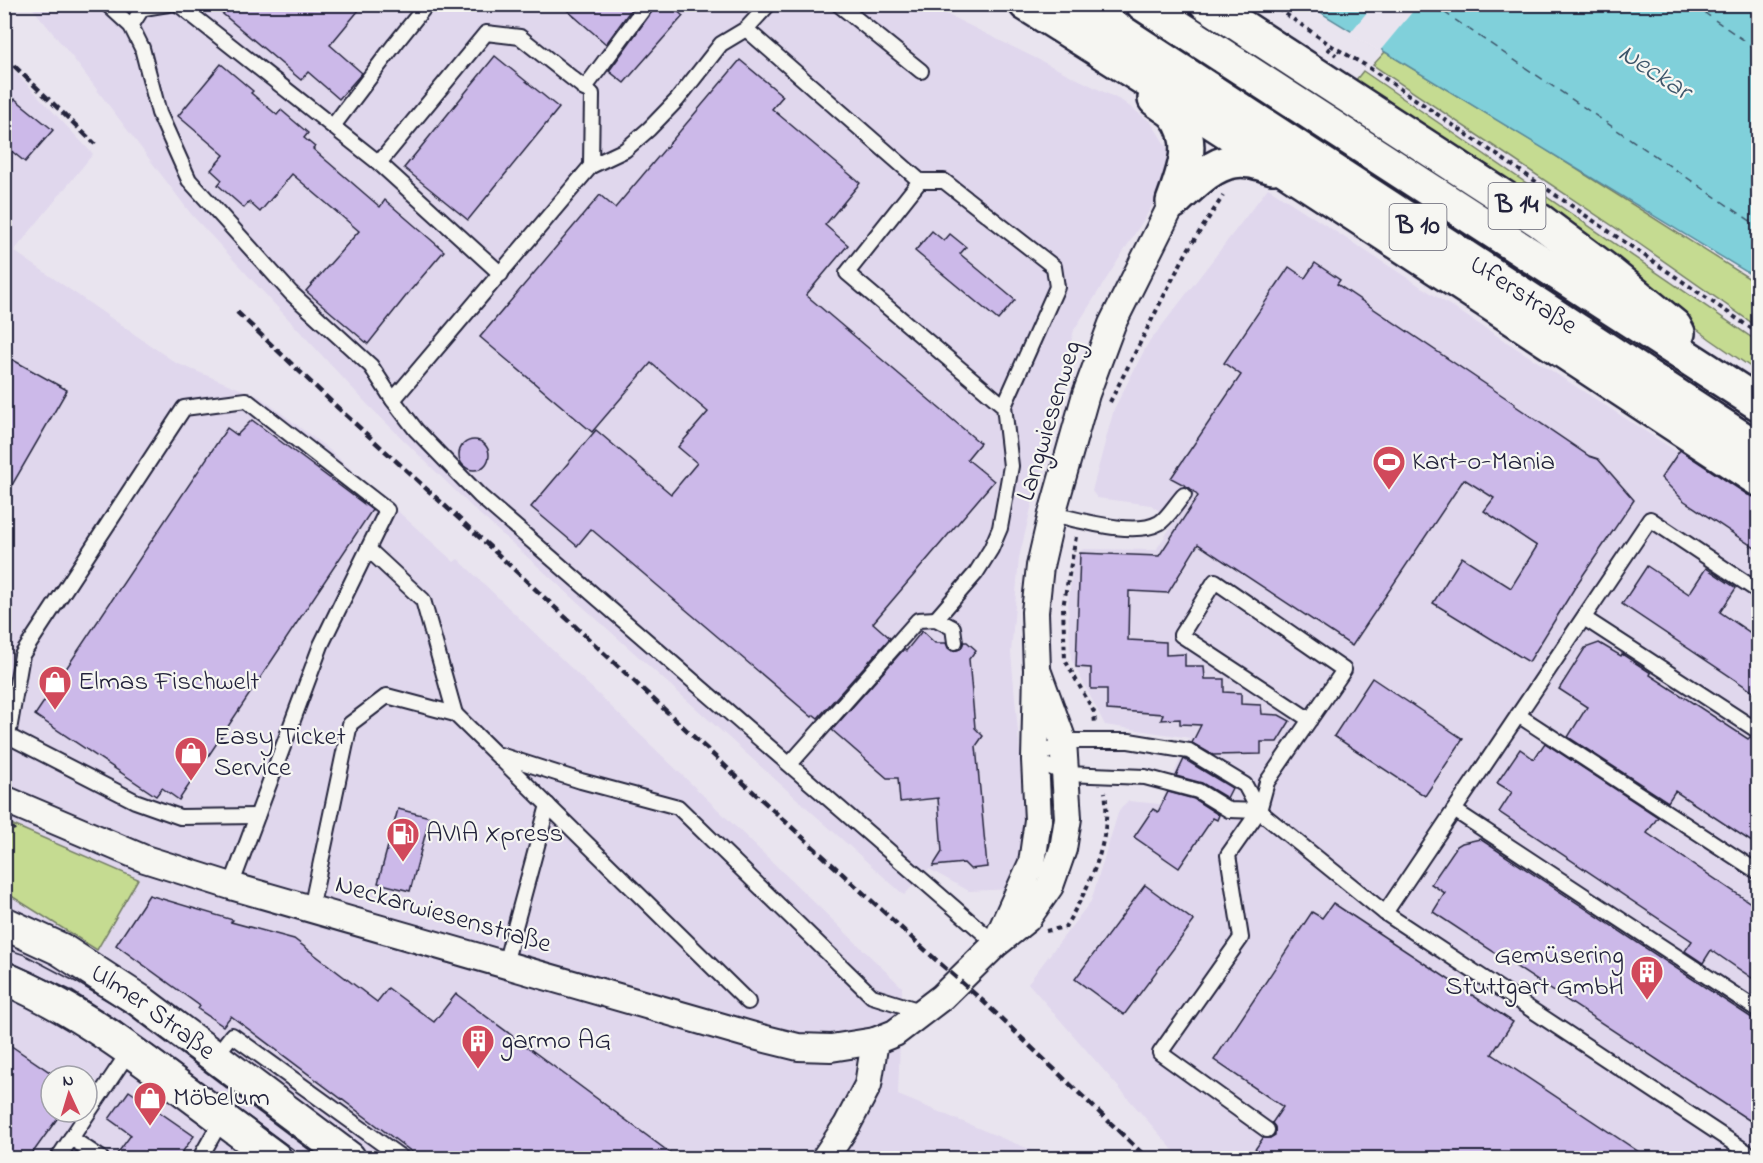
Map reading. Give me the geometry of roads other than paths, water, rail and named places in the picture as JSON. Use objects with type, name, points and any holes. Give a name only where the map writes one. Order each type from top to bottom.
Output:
[{"type":"highway","points":[[1026,4],[1286,170],[1758,479]]},
{"type":"highway","name":"Uferstraße","points":[[1078,4],[1758,449]]},
{"type":"highway","name":"Uferstraße","points":[[1143,4],[1758,403]]},
{"type":"highway","name":"B 14","points":[[1207,4],[1540,221],[1603,268],[1674,326],[1690,359]]},
{"type":"highway","points":[[1117,61],[1147,93],[1174,113],[1182,125],[1187,139],[1186,165],[1173,202]]},
{"type":"highway","points":[[1173,202],[1214,167],[1229,161],[1248,160],[1286,170]]},
{"type":"street","name":"Langwiesenweg","points":[[996,944],[1032,862],[1038,820],[1035,760],[1035,612],[1040,566],[1052,514],[1086,394],[1112,324],[1173,202]]},
{"type":"street","name":"Langwiesenweg","points":[[875,1041],[895,1033],[942,997],[996,944],[1027,919],[1050,886],[1063,849],[1068,818],[1063,741],[1036,670]]},
{"type":"street","name":"Neckarwiesenstraße","points":[[4,799],[145,859],[311,909],[414,948],[505,964],[798,1047],[831,1048],[875,1041]]},
{"type":"street","name":"Ulmer Straße","points":[[4,923],[60,949],[140,1001],[349,1158]]},
{"type":"street","name":"Ulmer Straße","points":[[4,978],[78,1015],[130,1050],[275,1158]]},
{"type":"street","points":[[825,1158],[847,1125],[868,1085],[875,1041]]},
{"type":"lane","points":[[107,4],[131,26],[142,48],[159,113],[189,180],[291,293],[371,366],[416,430],[480,496],[996,944]]},
{"type":"lane","points":[[131,26],[144,6],[168,4]]},
{"type":"lane","points":[[178,4],[380,163],[501,274]]},
{"type":"lane","points":[[333,126],[427,4]]},
{"type":"lane","points":[[584,89],[647,4]]},
{"type":"lane","points":[[393,400],[591,166],[625,150],[649,129],[677,100],[721,44],[746,29],[769,4]]},
{"type":"lane","points":[[838,4],[921,71]]},
{"type":"lane","points":[[746,29],[920,182],[945,181],[1054,267],[1057,287],[1004,406],[1011,466],[1000,528],[991,549],[975,573],[936,619]]},
{"type":"lane","points":[[380,163],[486,33],[520,37],[592,94],[591,166]]},
{"type":"lane","points":[[920,182],[847,273],[1004,406]]},
{"type":"lane","points":[[231,886],[321,645],[387,510],[246,400],[184,408],[22,655],[6,738],[135,801],[180,817],[257,816]]},
{"type":"lane","points":[[1052,514],[1120,528],[1144,528],[1161,523],[1184,495]]},
{"type":"lane","points":[[1385,913],[1650,519],[1758,591]]},
{"type":"lane","points":[[368,549],[423,600],[455,714]]},
{"type":"lane","points":[[1268,1130],[1160,1053],[1241,938],[1228,855],[1259,811],[1267,782],[1310,720],[1344,670],[1215,581],[1181,635],[1310,720]]},
{"type":"lane","points":[[1584,618],[1758,731]]},
{"type":"lane","points":[[790,764],[918,620],[936,619],[952,628],[955,642]]},
{"type":"lane","points":[[311,909],[350,724],[387,696],[455,714],[748,1002]]},
{"type":"lane","points":[[1518,715],[1758,872]]},
{"type":"lane","points":[[1035,760],[1063,741],[1129,741],[1189,751],[1245,785],[1259,811],[1385,913],[1755,1158]]},
{"type":"lane","points":[[497,754],[581,781],[678,807],[872,996],[924,1012]]},
{"type":"lane","points":[[1035,760],[1065,774],[1145,777],[1198,791],[1229,810],[1259,811]]},
{"type":"lane","points":[[505,964],[548,805]]},
{"type":"lane","points":[[1454,810],[1758,1010]]},
{"type":"lane","points":[[215,1058],[232,1035],[402,1158]]},
{"type":"lane","points":[[58,1158],[130,1050]]},
{"type":"lane","points":[[200,1158],[222,1119]]},
{"type":"lane","points":[[71,1138],[101,1158]]},
{"type":"water","name":"Neckar","points":[[1311,5],[1758,5],[1758,279],[1326,16]]},
{"type":"tram line","points":[[4,948],[25,955],[130,1014],[323,1158]]},
{"type":"tram line","points":[[4,959],[70,990],[120,1022],[305,1158]]},
{"type":"railway","points":[[4,56],[95,144]]},
{"type":"railway","points":[[237,312],[737,777],[984,1002],[1147,1158]]},
{"type":"place","name":"Kart-o-Mania","points":[[1389,491]]},
{"type":"place","name":"Elmas Fischwelt","points":[[55,711]]},
{"type":"place","name":"Easy Ticket Service","points":[[191,782]]},
{"type":"place","name":"AVIA Xpress","points":[[403,863]]},
{"type":"place","name":"Gemüsering Stuttgart GmbH","points":[[1647,1001]]},
{"type":"place","name":"garmo AG","points":[[478,1070]]},
{"type":"place","name":"Möbelum","points":[[150,1127]]}]
